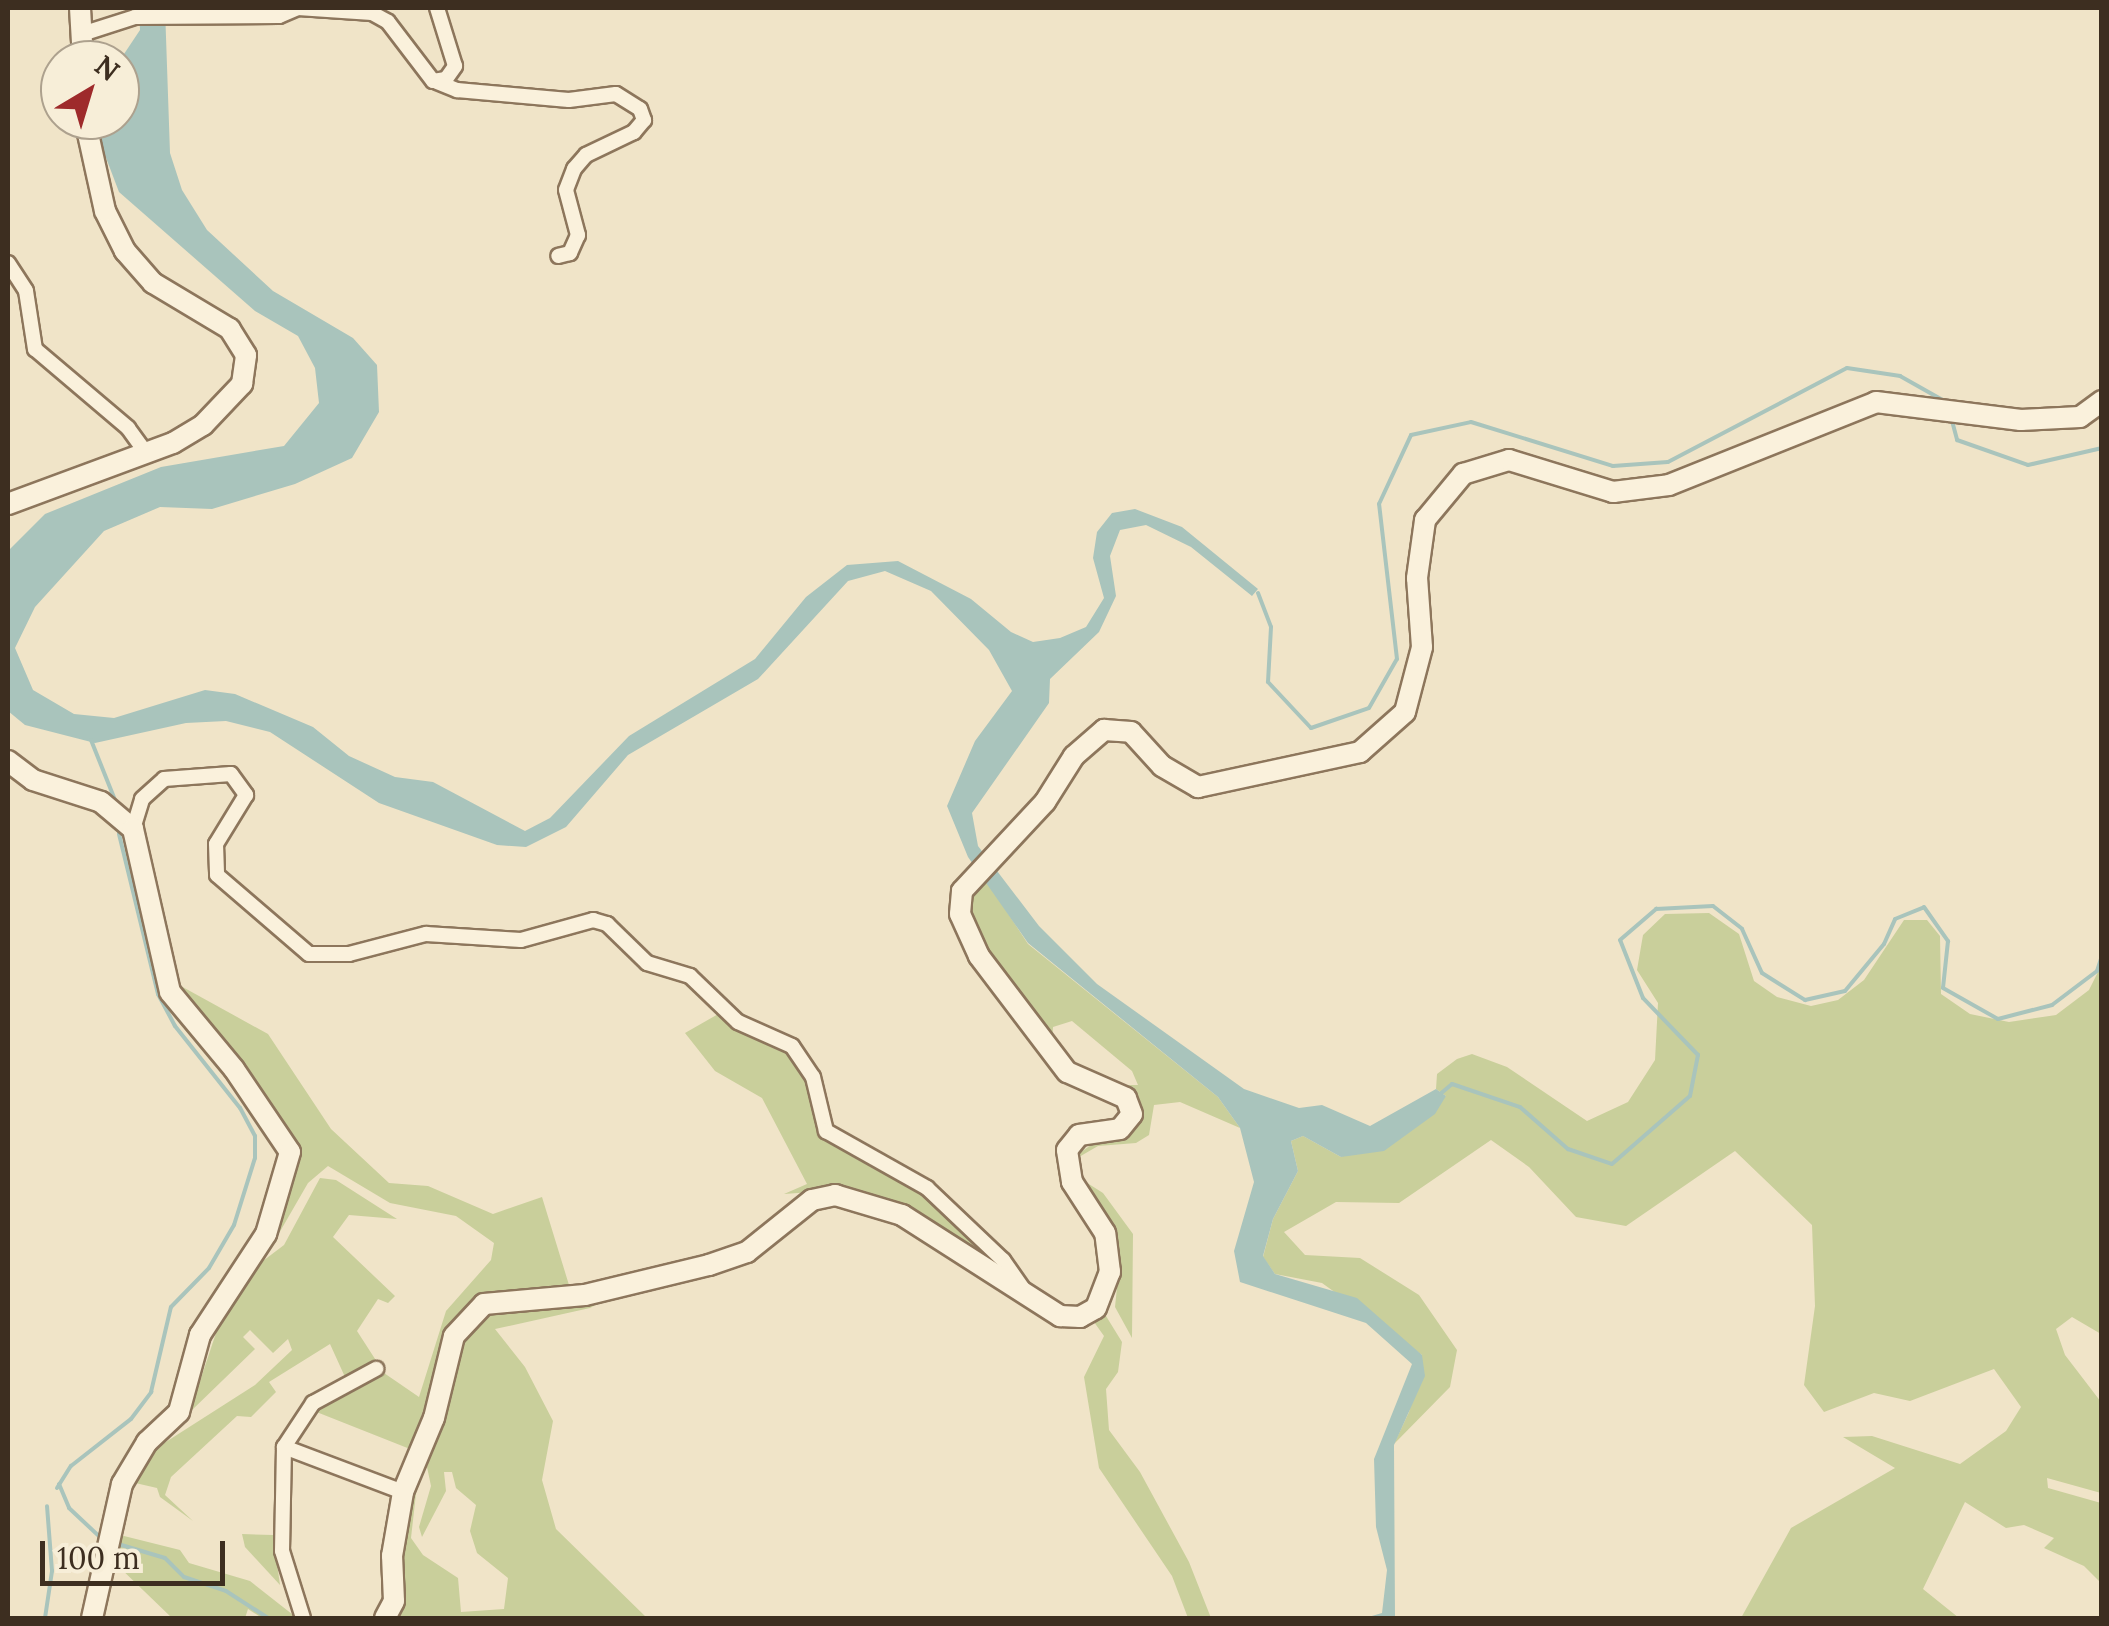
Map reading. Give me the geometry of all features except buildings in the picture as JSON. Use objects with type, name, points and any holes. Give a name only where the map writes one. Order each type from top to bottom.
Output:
[{"type":"main road","points":[[80,8],[85,40]]},
{"type":"main road","points":[[8,504],[146,453],[203,425],[242,384],[246,355],[230,330],[153,283],[126,251],[105,211],[90,140]]},
{"type":"main road","points":[[385,1618],[394,1601],[392,1556],[404,1492],[434,1418],[454,1336],[484,1304],[585,1295],[709,1265],[747,1252],[812,1200],[835,1195],[902,1215],[956,1245],[1029,1302],[1080,1317],[1096,1308],[1105,1292],[1104,1233],[1072,1182],[1068,1150],[1079,1135],[1120,1128],[1132,1114],[1126,1098],[1068,1072],[979,956],[960,914],[973,873],[1045,802],[1074,756],[1104,730],[1131,732],[1162,766],[1198,787],[1360,752],[1405,712],[1422,647],[1417,578],[1426,520],[1463,474],[1509,460],[1613,492],[1669,485],[1876,402],[1978,414],[2080,417],[2102,402]]},
{"type":"main road","points":[[8,761],[33,780],[101,802],[133,829],[170,992],[234,1069],[290,1152],[266,1234],[200,1334],[179,1412],[147,1442],[122,1484],[106,1576],[92,1618]]},
{"type":"street","points":[[85,33],[135,17],[279,16],[298,8],[372,13],[388,22],[433,80],[505,96],[569,100],[616,94],[640,109],[644,120],[634,132],[586,155],[574,169],[566,190],[578,236],[570,253],[558,256]]},
{"type":"street","points":[[433,80],[446,79],[455,66],[436,8]]},
{"type":"street","points":[[8,263],[26,291],[35,350],[128,428],[146,453]]},
{"type":"street","points":[[133,829],[142,798],[164,779],[231,774],[246,795],[216,844],[217,875],[309,954],[349,954],[426,934],[521,940],[592,920],[606,924],[647,962],[690,976],[738,1022],[792,1046],[813,1077],[826,1131],[927,1188],[1003,1260],[1029,1302]]},
{"type":"street","points":[[303,1618],[282,1552],[284,1447],[313,1403],[376,1369]]},
{"type":"street","points":[[284,1447],[404,1492]]},
{"type":"green space","points":[[982,874],[1028,944],[1218,1097],[1240,1128],[1180,1102],[1154,1105],[1149,1135],[1136,1143],[1098,1146],[1079,1157],[1081,1179],[1103,1193],[1133,1234],[1132,1338],[1115,1307],[1118,1278],[1075,1177],[1074,1157],[1098,1140],[1133,1130],[1138,1117],[1108,1085],[1138,1085],[1132,1071],[1072,1021],[1053,1027],[1052,1042],[1018,1001],[973,930],[968,896]]},
{"type":"green space","points":[[1709,913],[1739,934],[1754,981],[1777,997],[1811,1006],[1838,1000],[1864,980],[1904,920],[1927,920],[1940,936],[1941,994],[1970,1014],[2009,1022],[2056,1015],[2089,990],[2101,966],[2101,1334],[2072,1317],[2056,1329],[2065,1355],[2101,1402],[2101,1493],[2047,1478],[2048,1488],[2101,1503],[2101,1583],[2084,1566],[2044,1548],[2054,1538],[2024,1525],[2006,1528],[1965,1502],[1923,1589],[1959,1618],[1741,1618],[1791,1528],[1895,1468],[1843,1437],[1872,1436],[1960,1464],[2006,1431],[2021,1407],[1994,1369],[1910,1401],[1874,1393],[1824,1412],[1804,1385],[1815,1306],[1812,1225],[1735,1151],[1626,1226],[1576,1217],[1529,1167],[1491,1140],[1399,1203],[1336,1202],[1284,1232],[1305,1255],[1360,1258],[1419,1295],[1457,1350],[1450,1387],[1394,1444],[1409,1412],[1422,1355],[1322,1283],[1275,1274],[1263,1257],[1273,1219],[1298,1171],[1291,1141],[1303,1136],[1341,1157],[1446,1096],[1436,1089],[1437,1074],[1457,1059],[1472,1054],[1507,1067],[1587,1121],[1628,1102],[1655,1060],[1658,1003],[1637,970],[1643,935],[1665,914]]},
{"type":"green space","points":[[179,985],[268,1034],[331,1129],[389,1183],[428,1186],[493,1214],[542,1197],[569,1285],[497,1293],[473,1301],[455,1318],[410,1449],[314,1411],[384,1373],[419,1397],[446,1311],[491,1260],[494,1243],[456,1216],[390,1203],[328,1166],[308,1183],[278,1235],[270,1236],[295,1158],[196,1020]]},
{"type":"green space","points":[[720,1013],[800,1060],[826,1138],[915,1184],[1010,1273],[952,1237],[812,1192],[784,1194],[807,1184],[762,1098],[715,1071],[685,1033]]},
{"type":"green space","points":[[320,1178],[336,1180],[397,1219],[349,1215],[333,1237],[395,1296],[388,1303],[378,1299],[357,1331],[377,1362],[345,1377],[330,1344],[269,1382],[276,1392],[251,1417],[237,1416],[171,1477],[165,1495],[193,1521],[160,1497],[157,1488],[131,1482],[158,1447],[255,1385],[292,1350],[288,1339],[273,1353],[250,1330],[243,1337],[255,1349],[159,1442],[196,1393],[220,1321],[251,1270],[284,1245]]},
{"type":"green space","points":[[614,1295],[590,1308],[495,1329],[525,1367],[553,1421],[542,1480],[556,1529],[647,1618],[395,1618],[402,1534],[417,1485],[411,1538],[423,1555],[458,1578],[461,1612],[504,1609],[508,1578],[477,1553],[470,1531],[476,1505],[456,1488],[452,1472],[444,1472],[446,1491],[422,1537],[419,1527],[431,1486],[427,1467],[463,1342],[480,1318],[498,1309]]},
{"type":"green space","points":[[1106,1316],[1122,1342],[1118,1372],[1106,1389],[1109,1430],[1140,1472],[1189,1562],[1211,1618],[1188,1618],[1172,1576],[1099,1468],[1084,1377],[1104,1336],[1094,1322]]},
{"type":"green space","points":[[242,1534],[273,1535],[280,1585],[245,1547]]},
{"type":"green space","points":[[120,1535],[180,1550],[189,1563],[250,1581],[297,1618],[262,1618],[248,1609],[245,1618],[172,1618],[117,1565]]},
{"type":"water","points":[[139,8],[165,8],[170,153],[182,190],[207,230],[273,291],[353,338],[377,365],[379,412],[352,458],[295,484],[212,509],[160,507],[104,531],[35,607],[15,648],[33,690],[74,714],[114,718],[205,690],[235,694],[313,727],[349,756],[395,777],[433,782],[525,831],[550,818],[629,736],[755,659],[806,597],[847,565],[898,561],[971,599],[1011,632],[1033,642],[1060,638],[1086,627],[1104,598],[1093,558],[1097,532],[1112,513],[1135,509],[1182,527],[1258,589],[1252,596],[1191,547],[1146,525],[1120,530],[1110,556],[1116,596],[1099,632],[1050,679],[1049,703],[972,813],[978,846],[1039,926],[1097,984],[1244,1089],[1299,1108],[1322,1105],[1370,1126],[1436,1089],[1446,1096],[1435,1114],[1384,1151],[1341,1157],[1303,1136],[1291,1141],[1298,1171],[1273,1219],[1263,1256],[1275,1274],[1357,1298],[1422,1355],[1425,1376],[1394,1445],[1395,1618],[1365,1618],[1382,1613],[1387,1570],[1376,1527],[1374,1459],[1412,1364],[1366,1323],[1240,1282],[1234,1251],[1254,1182],[1240,1128],[1218,1097],[1028,943],[968,857],[947,806],[975,741],[1012,691],[989,650],[931,591],[885,571],[848,581],[758,679],[628,755],[566,827],[526,847],[497,845],[379,803],[270,732],[226,721],[186,723],[95,743],[25,725],[8,711],[8,551],[45,514],[161,467],[284,446],[319,403],[315,368],[298,336],[255,311],[119,192],[100,140],[140,140],[140,40],[133,40],[140,30]]},
{"type":"waterway","points":[[1258,593],[1271,627],[1268,682],[1311,728],[1369,708],[1397,659],[1379,504],[1411,435],[1471,422],[1613,466],[1668,462],[1847,368],[1900,376],[1948,403]]},
{"type":"waterway","points":[[1951,417],[1957,440],[2028,465],[2102,448]]},
{"type":"waterway","points":[[91,740],[117,805]]},
{"type":"waterway","points":[[57,1488],[71,1466],[131,1419],[151,1392],[171,1307],[209,1268],[234,1225],[255,1158],[255,1136],[240,1108],[175,1026],[158,994],[119,834]]},
{"type":"waterway","points":[[1439,1095],[1452,1084],[1520,1107],[1568,1149],[1612,1164],[1690,1096],[1698,1055],[1643,998],[1620,940],[1656,909],[1713,906],[1742,929],[1762,973],[1805,1000],[1845,991],[1884,944],[1895,919],[1924,907],[1948,941],[1943,988],[1998,1019],[2052,1005],[2097,971],[2102,956]]},
{"type":"waterway","points":[[59,1484],[69,1508],[101,1538]]},
{"type":"waterway","points":[[45,1618],[52,1571],[47,1506]]},
{"type":"waterway","points":[[118,1544],[165,1558],[184,1577],[226,1591],[268,1618]]}]
